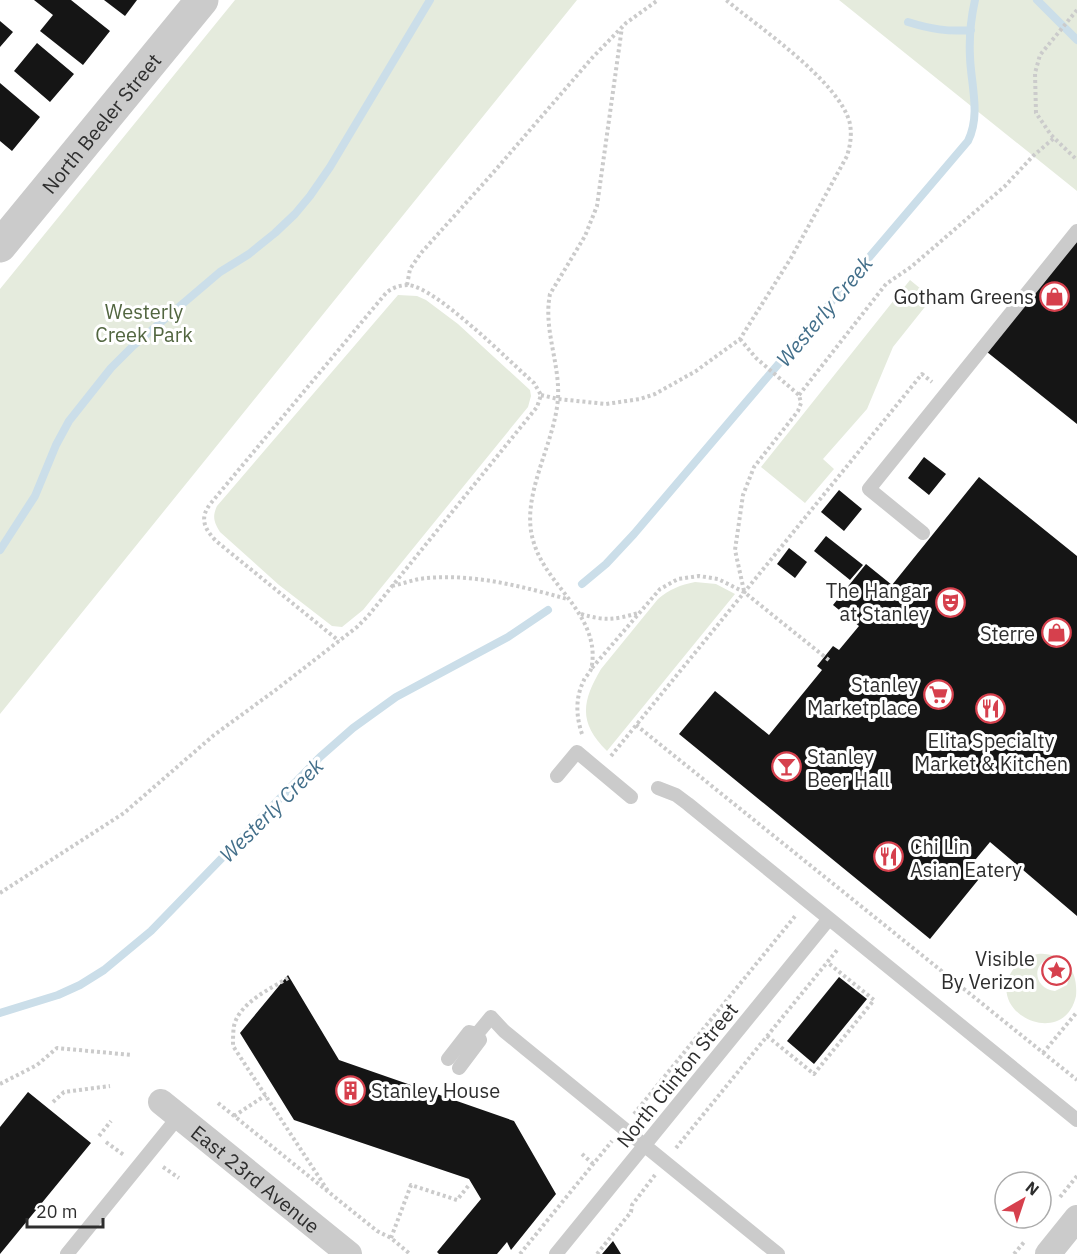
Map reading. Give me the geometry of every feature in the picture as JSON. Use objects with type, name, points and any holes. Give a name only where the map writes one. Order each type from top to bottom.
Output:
[{"type":"street","name":"North Beeler Street","points":[[0,246],[202,0]]},
{"type":"street","name":"East 23rd Avenue","points":[[170,1109],[349,1254]]},
{"type":"street","points":[[1048,1254],[1077,1218]]},
{"type":"lane","points":[[923,533],[870,489],[1077,231]]},
{"type":"lane","points":[[557,776],[577,753],[631,797]]},
{"type":"lane","points":[[658,788],[676,795],[688,804],[1077,1120]]},
{"type":"lane","name":"North Clinton Street","points":[[556,1254],[828,920]]},
{"type":"lane","points":[[454,1063],[469,1032],[477,1034],[491,1017],[504,1031],[777,1254]]},
{"type":"lane","points":[[67,1254],[170,1109]]},
{"type":"path","points":[[407,285],[410,269],[421,253],[598,52],[622,27],[658,0]]},
{"type":"path","points":[[339,641],[216,541],[205,527],[204,515],[211,503],[386,293],[397,286],[407,285],[429,293],[534,383],[541,395],[606,404],[640,399],[655,394],[696,371],[740,339],[792,258],[841,168],[850,145],[851,133],[845,112],[829,87],[806,65],[726,0]]},
{"type":"path","points":[[1077,10],[1040,55],[1035,74],[1036,114],[1054,138],[1077,160]]},
{"type":"path","points":[[591,669],[590,639],[580,614],[540,560],[529,522],[558,399],[558,384],[548,319],[550,294],[585,237],[597,206],[622,27]]},
{"type":"path","points":[[799,395],[886,284],[911,267],[1005,186],[1033,156],[1054,138]]},
{"type":"path","points":[[740,339],[756,358],[799,395],[801,403],[798,411],[754,467],[743,495],[735,550],[744,592]]},
{"type":"path","points":[[604,764],[922,374],[946,393]]},
{"type":"path","points":[[0,893],[124,813],[214,735],[339,641],[368,616],[537,407],[541,395]]},
{"type":"path","points":[[582,735],[577,707],[584,680],[660,589],[678,579],[699,576],[718,579],[744,592],[830,661]]},
{"type":"path","points":[[391,587],[418,579],[480,580],[569,599]]},
{"type":"path","points":[[580,614],[601,620],[612,620],[638,613]]},
{"type":"path","points":[[636,725],[1077,1080]]},
{"type":"path","points":[[520,1254],[825,878]]},
{"type":"path","points":[[597,1254],[631,1212],[632,1205],[665,1162],[868,913]]},
{"type":"path","points":[[767,1036],[814,1074],[874,1000],[827,962]]},
{"type":"path","points":[[288,978],[250,1003],[237,1017],[233,1046],[328,1191]]},
{"type":"path","points":[[1043,1053],[1077,1012]]},
{"type":"path","points":[[0,1084],[37,1065],[57,1048],[132,1055]]},
{"type":"path","points":[[53,1102],[64,1092],[110,1086]]},
{"type":"path","points":[[234,1116],[266,1095]]},
{"type":"path","points":[[218,1103],[377,1231],[391,1238],[410,1254]]},
{"type":"path","points":[[99,1136],[111,1121]]},
{"type":"path","points":[[106,1142],[127,1158]]},
{"type":"path","points":[[582,1154],[593,1164]]},
{"type":"path","points":[[159,1173],[164,1166],[179,1178]]},
{"type":"path","points":[[391,1238],[411,1185],[457,1200],[469,1185]]},
{"type":"green space","name":"Westerly Creek Park","points":[[235,0],[577,0],[0,714],[0,289]]},
{"type":"green space","points":[[839,0],[1077,0],[1077,191]]},
{"type":"green space","points":[[910,280],[932,298],[893,347],[867,409],[823,459],[834,469],[805,503],[761,467]]},
{"type":"green space","points":[[398,295],[417,296],[426,300],[458,324],[530,390],[531,396],[528,407],[363,610],[342,627],[332,626],[279,585],[220,532],[214,516],[217,506]]},
{"type":"green space","points":[[695,582],[716,584],[735,594],[607,751],[591,731],[586,712],[594,681],[601,669],[658,599],[675,588]]},
{"type":"green space","points":[[1038,954],[1050,955],[1062,960],[1050,958],[1040,966],[1038,976],[1043,986],[1055,991],[1067,985],[1070,975],[1066,963],[1075,978],[1076,996],[1069,1012],[1057,1021],[1043,1023],[1029,1020],[1017,1012],[1009,1001],[1007,987],[1012,971],[1023,960]]},
{"type":"building","points":[[34,0],[71,0],[110,31],[83,65],[40,31],[53,15]]},
{"type":"building","points":[[104,0],[137,0],[125,16]]},
{"type":"building","points":[[0,21],[13,32],[0,47]]},
{"type":"building","points":[[37,43],[74,74],[50,102],[14,71]]},
{"type":"building","points":[[0,83],[40,117],[12,151],[0,141]]},
{"type":"building","name":"Gotham Greens","points":[[1077,241],[1077,424],[987,352]]},
{"type":"building","points":[[924,457],[946,474],[929,495],[908,478]]},
{"type":"building","name":"Stanley Marketplace","points":[[979,477],[1077,556],[1077,916],[990,842],[971,865],[983,874],[930,939],[679,734],[715,691],[769,735],[822,670],[817,666],[833,646],[839,650],[859,626],[833,605],[866,564],[892,585]]},
{"type":"building","points":[[839,490],[862,509],[844,531],[821,512]]},
{"type":"building","points":[[826,536],[863,565],[850,580],[814,551]]},
{"type":"building","points":[[789,548],[807,562],[795,578],[777,564]]},
{"type":"building","name":"Stanley House","points":[[288,975],[339,1060],[514,1121],[556,1194],[511,1250],[507,1242],[497,1254],[439,1254],[437,1252],[481,1199],[469,1179],[294,1120],[240,1033]]},
{"type":"building","points":[[839,977],[867,999],[814,1064],[787,1041]]},
{"type":"building","points":[[28,1092],[91,1143],[0,1254],[0,1127]]},
{"type":"building","points":[[613,1241],[621,1254],[602,1254]]},
{"type":"waterway","points":[[0,550],[35,496],[56,445],[69,421],[111,368],[133,346],[220,272],[249,254],[275,233],[310,196],[330,167],[430,0]]},
{"type":"waterway","name":"Westerly Creek","points":[[582,584],[606,564],[634,534],[968,141],[975,110],[970,50],[975,0]]},
{"type":"waterway","points":[[1037,0],[1077,40]]},
{"type":"waterway","points":[[908,22],[939,29],[971,30]]},
{"type":"waterway","name":"Westerly Creek","points":[[0,1013],[58,995],[104,970],[151,931],[320,757],[353,728],[396,697],[508,637],[548,610]]},
{"type":"place","name":"Gotham Greens","points":[[1055,296]]},
{"type":"place","name":"The Hangar at Stanley","points":[[950,602]]},
{"type":"place","name":"Sterre","points":[[1056,633]]},
{"type":"place","name":"Stanley Marketplace","points":[[939,695]]},
{"type":"place","name":"Elita Specialty Market & Kitchen","points":[[991,709]]},
{"type":"place","name":"Stanley Beer Hall","points":[[786,767]]},
{"type":"place","name":"Chi Lin Asian Eatery","points":[[889,857]]},
{"type":"place","name":"Visible By Verizon","points":[[1056,970]]},
{"type":"place","name":"Stanley House","points":[[350,1090]]}]
